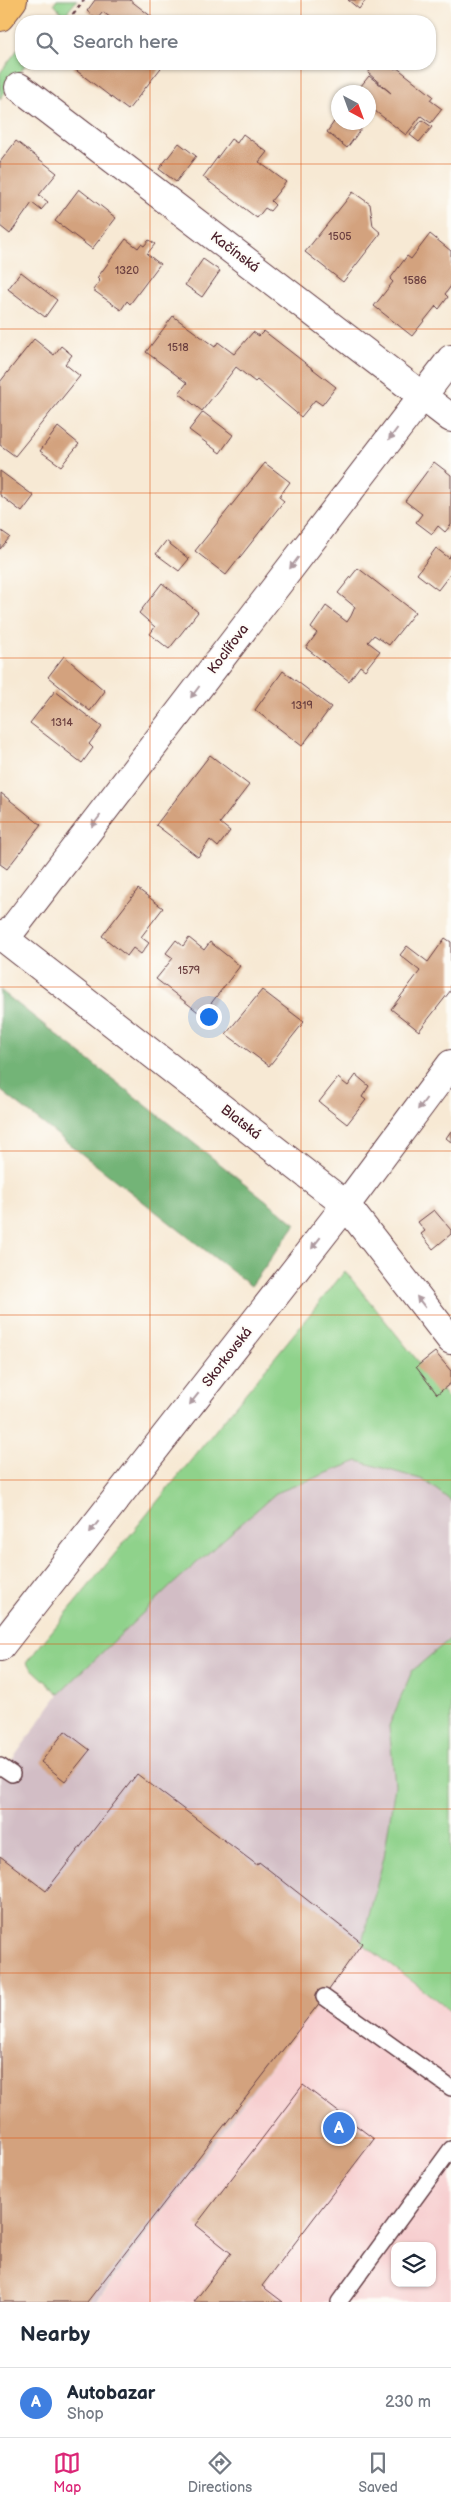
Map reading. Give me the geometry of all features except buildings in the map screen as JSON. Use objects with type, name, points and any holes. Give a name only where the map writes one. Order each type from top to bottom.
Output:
[{"type":"main road","points":[[0,17],[13,0]]},
{"type":"street","name":"Kačínská","points":[[18,87],[451,418]]},
{"type":"street","name":"Koclířova","points":[[3,937],[451,359]]},
{"type":"street","name":"Blatská","points":[[3,937],[346,1205],[451,1340]]},
{"type":"street","name":"Skorkovská","points":[[0,1647],[346,1205],[451,1064]]},
{"type":"lane","points":[[324,1997],[451,2088]]},
{"type":"lane","points":[[339,2302],[451,2149]]},
{"type":"path","points":[[73,15],[84,0]]},
{"type":"shaded area","points":[[358,1461],[424,1480],[451,1501],[451,1638],[412,1671],[389,1726],[395,1785],[384,1857],[362,1943],[96,2302],[0,2302],[0,1777],[59,1694],[173,1584],[276,1493]]},
{"type":"shaded area","points":[[362,1943],[451,2011],[451,2302],[97,2302]]},
{"type":"green space","points":[[57,0],[77,0],[65,15],[54,4]]},
{"type":"green space","points":[[15,53],[15,70],[22,70],[0,99],[0,73]]},
{"type":"green space","points":[[0,990],[296,1224],[251,1286],[0,1090]]},
{"type":"green space","points":[[345,1271],[451,1402],[451,1501],[424,1480],[358,1461],[276,1493],[173,1584],[59,1694],[26,1663]]},
{"type":"green space","points":[[451,1638],[451,2011],[362,1943],[384,1857],[395,1785],[389,1726],[412,1671]]},
{"type":"place","name":"Autobazar","points":[[339,2128]]}]
